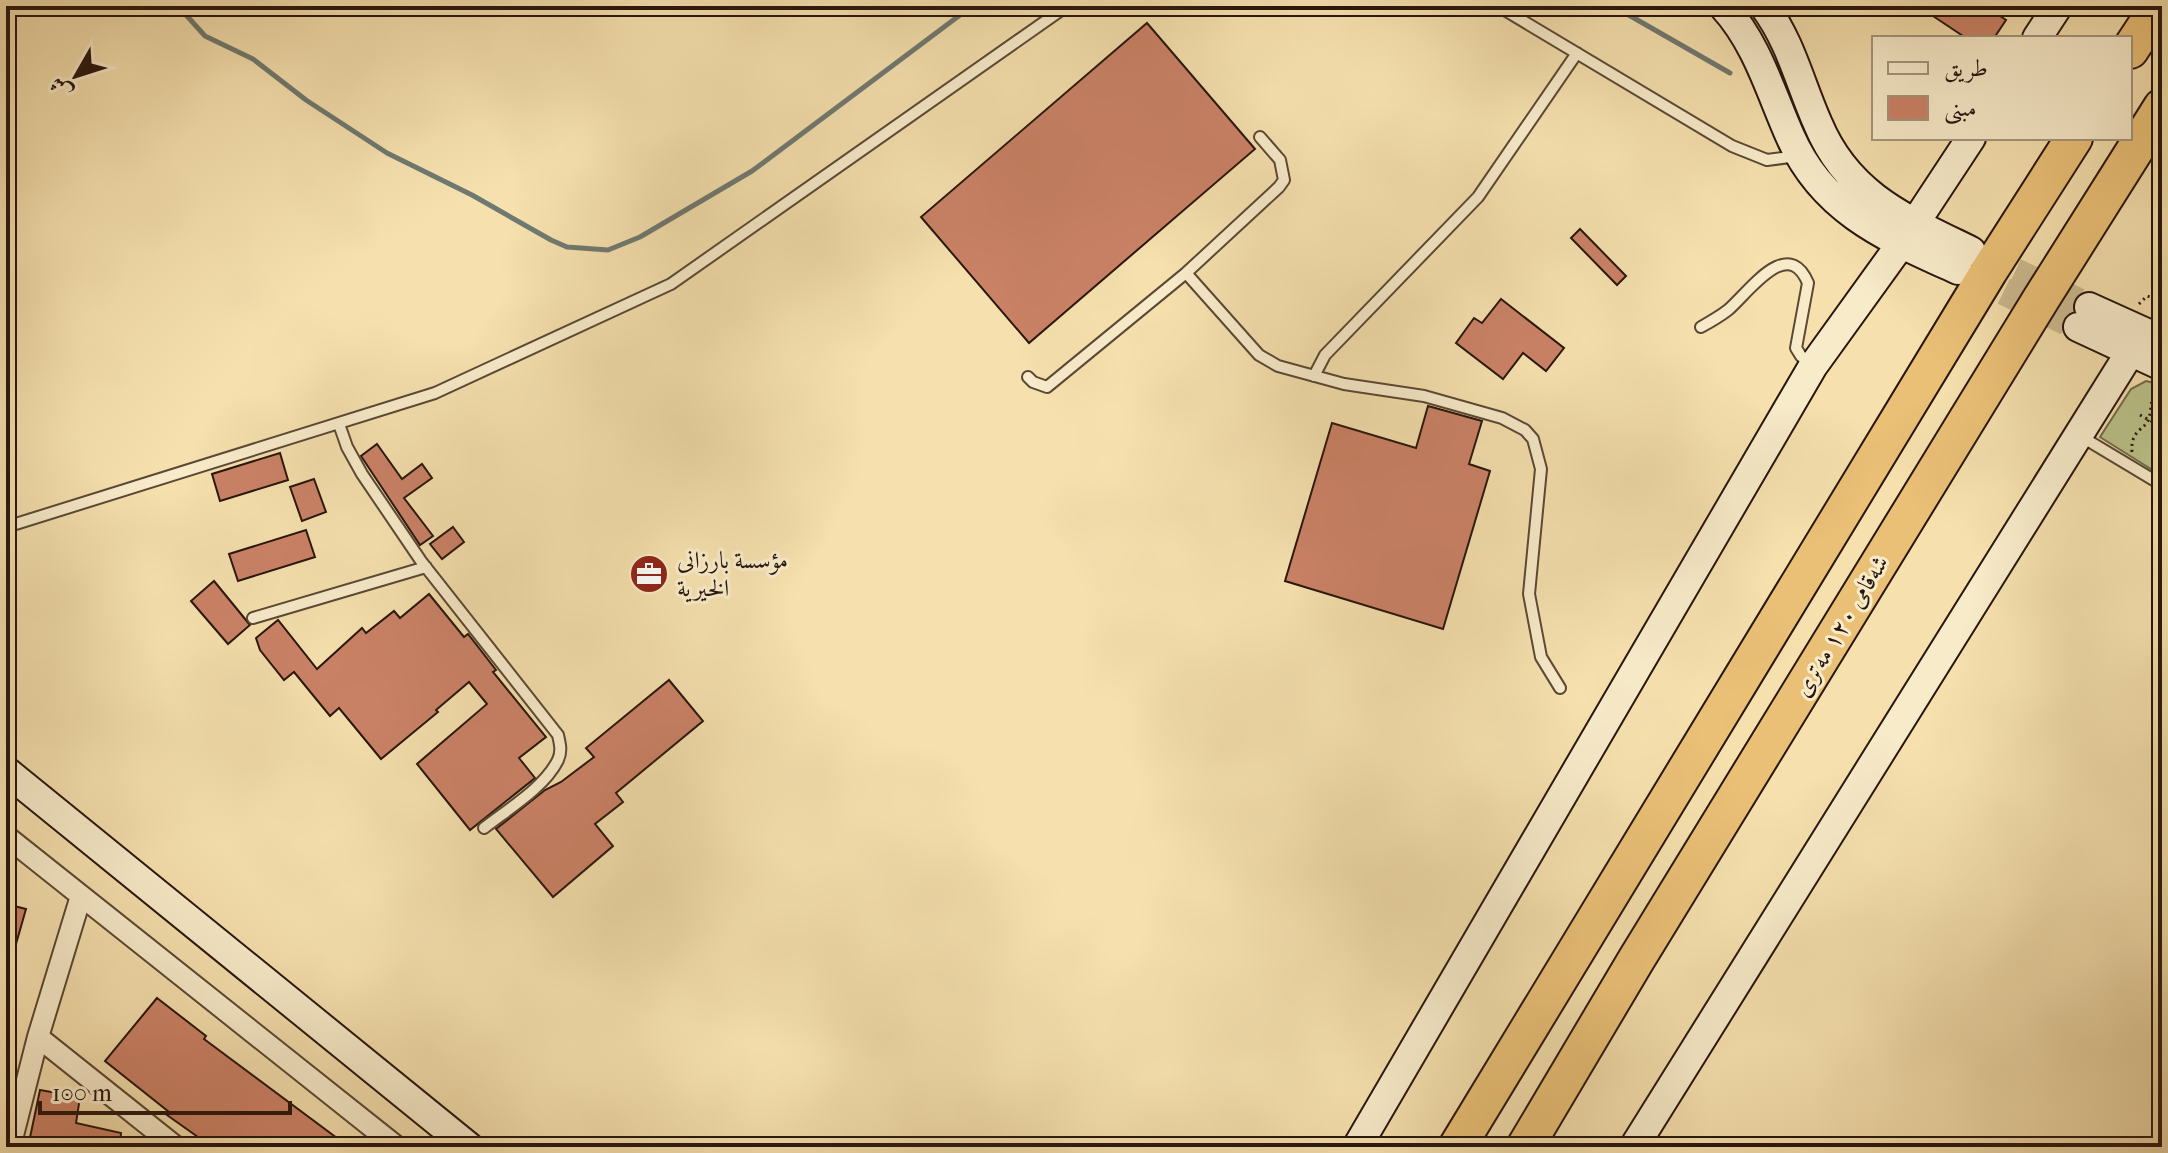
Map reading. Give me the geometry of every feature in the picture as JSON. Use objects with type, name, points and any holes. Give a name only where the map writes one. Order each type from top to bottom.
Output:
[{"type":"highway","points":[[2132,47],[2159,6]]},
{"type":"highway","name":"شەقامی ١٢٠ مەتری","points":[[1525,1147],[1636,960],[2162,107]]},
{"type":"highway","points":[[1457,1147],[1981,285],[2073,140]]},
{"type":"street","points":[[1723,6],[1751,45],[1800,155],[1825,190],[1873,230],[1908,234],[1965,260]]},
{"type":"street","points":[[1764,6],[1777,23],[1795,61],[1829,149],[1846,172],[1866,193],[1889,210],[1908,234]]},
{"type":"street","points":[[2038,36],[2058,6]]},
{"type":"street","points":[[1357,1147],[1813,366],[1908,234],[1970,140]]},
{"type":"street","points":[[2083,317],[2150,326]]},
{"type":"street","points":[[2150,326],[2162,366]]},
{"type":"street","points":[[1634,1147],[2150,326]]},
{"type":"street","points":[[6,771],[469,1147]]},
{"type":"street","points":[[6,836],[397,1147]]},
{"type":"street","points":[[10,1147],[38,1037],[81,896]]},
{"type":"street","points":[[38,1037],[164,1143]]},
{"type":"lane","points":[[6,527],[435,393],[671,284],[1067,6]]},
{"type":"lane","points":[[1498,6],[1732,146],[1767,160],[1800,155]]},
{"type":"lane","points":[[1314,376],[1325,355],[1478,197],[1577,53]]},
{"type":"lane","points":[[1028,377],[1047,387],[1186,273],[1279,187],[1284,180],[1280,160],[1260,137]]},
{"type":"lane","points":[[1701,327],[1729,309],[1777,265],[1788,263],[1798,267],[1808,283],[1796,348],[1813,366]]},
{"type":"lane","points":[[1186,273],[1259,355],[1278,366],[1344,384],[1424,396],[1502,418],[1525,430],[1533,439],[1541,469],[1529,594],[1541,657],[1560,688]]},
{"type":"lane","points":[[339,424],[362,474],[426,567],[551,724],[561,747],[558,759],[536,786],[484,828]]},
{"type":"lane","points":[[2080,436],[2162,485]]},
{"type":"lane","points":[[253,618],[426,567]]},
{"type":"path","points":[[2150,326],[2162,301]]},
{"type":"path","points":[[2132,452],[2135,434],[2149,420],[2151,401],[2161,387]]},
{"type":"path","points":[[2140,415],[2162,427]]},
{"type":"green space","points":[[2146,381],[2162,385],[2162,476],[2100,437],[2131,389]]},
{"type":"building","points":[[1939,6],[1985,6],[2006,20],[1995,36],[1963,36],[1933,16]]},
{"type":"building","points":[[1147,23],[1255,149],[1029,343],[921,217]]},
{"type":"building","points":[[1580,229],[1626,276],[1617,285],[1571,238]]},
{"type":"building","points":[[1501,299],[1564,348],[1546,371],[1523,353],[1503,379],[1456,343],[1474,318],[1482,323]]},
{"type":"building","points":[[1428,406],[1482,421],[1469,464],[1490,471],[1443,629],[1285,581],[1332,423],[1416,448]]},
{"type":"building","points":[[377,444],[402,479],[422,464],[432,478],[404,498],[433,536],[420,545],[361,456]]},
{"type":"building","points":[[280,453],[288,480],[220,501],[212,474]]},
{"type":"building","points":[[314,479],[326,512],[302,521],[290,487]]},
{"type":"building","points":[[453,527],[464,542],[442,559],[430,544]]},
{"type":"building","points":[[306,530],[315,557],[238,581],[229,554]]},
{"type":"building","points":[[214,581],[250,625],[228,644],[191,601]]},
{"type":"building","points":[[429,594],[464,637],[468,634],[496,670],[493,672],[546,737],[519,758],[535,778],[470,830],[417,764],[487,704],[469,682],[381,759],[339,708],[330,716],[294,672],[284,680],[260,650],[256,638],[278,620],[317,669],[362,628],[366,633],[394,611],[400,618]]},
{"type":"building","points":[[669,680],[703,721],[616,793],[623,802],[595,824],[613,846],[553,897],[496,829],[545,790],[594,757],[586,748]]},
{"type":"building","points":[[6,904],[26,909],[10,965],[6,965]]},
{"type":"building","points":[[157,998],[206,1036],[204,1039],[349,1147],[212,1147],[167,1115],[169,1112],[105,1061]]},
{"type":"building","points":[[40,1090],[80,1097],[76,1123],[121,1133],[120,1147],[28,1147]]},
{"type":"waterway","points":[[178,6],[205,36],[253,59],[306,100],[387,153],[472,195],[551,240],[567,247],[608,250],[640,237],[752,171],[972,6]]},
{"type":"waterway","points":[[1613,6],[1730,73]]},
{"type":"tunnel","points":[[1977,254],[2089,307]]},
{"type":"tunnel","points":[[1966,273],[2078,327]]},
{"type":"place","name":"مؤسسة بارزانی الخیریة","points":[[649,574]]}]
